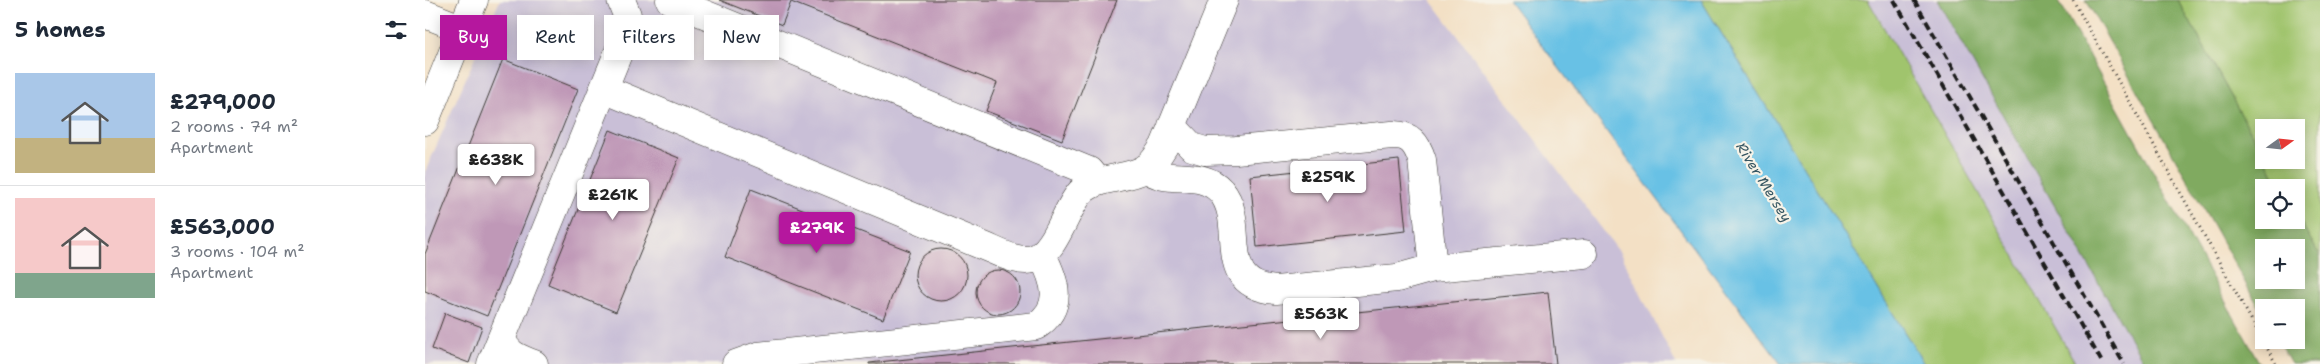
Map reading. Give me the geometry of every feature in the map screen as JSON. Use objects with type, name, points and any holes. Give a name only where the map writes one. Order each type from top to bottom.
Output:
[{"type":"lane","points":[[425,8],[426,0]]},
{"type":"lane","points":[[469,15],[475,0]]},
{"type":"lane","points":[[670,0],[1089,172],[1099,182]]},
{"type":"lane","points":[[604,89],[1004,254],[1025,260],[1042,255],[1060,228],[1071,205],[1082,190],[1099,182],[1132,175],[1146,168],[1164,146],[1224,0]]},
{"type":"lane","points":[[491,364],[626,34],[630,2]]},
{"type":"lane","points":[[425,14],[440,20]]},
{"type":"lane","points":[[425,121],[450,60]]},
{"type":"lane","points":[[1172,126],[1192,147],[1205,151],[1236,150],[1391,134],[1401,134],[1411,139],[1418,149],[1421,160],[1433,268]]},
{"type":"lane","points":[[1146,168],[1161,176],[1194,177],[1207,181],[1220,190],[1227,200],[1231,214],[1238,268],[1246,279],[1260,288],[1293,288],[1397,278],[1433,268],[1584,254]]},
{"type":"lane","points":[[736,364],[758,356],[1036,326],[1048,318],[1054,305],[1055,292],[1052,278],[1042,255]]},
{"type":"lane","points":[[501,339],[505,348],[511,354],[534,364]]},
{"type":"path","points":[[2073,0],[2276,364]]},
{"type":"shaded area","points":[[500,0],[1431,0],[1620,253],[1676,364],[425,364],[425,172],[474,60],[507,60],[507,15],[493,15]]},
{"type":"shaded area","points":[[1868,0],[1937,0],[2145,364],[2076,364]]},
{"type":"green space","points":[[1701,0],[1868,0],[2076,364],[1924,364]]},
{"type":"green space","points":[[1937,0],[2058,0],[2260,364],[2145,364]]},
{"type":"green space","points":[[2086,0],[2178,0],[2255,140],[2255,169],[2271,169],[2277,179],[2255,179],[2255,229],[2305,229],[2320,256],[2320,364],[2291,364],[2282,349],[2305,349],[2305,299],[2255,300]]},
{"type":"green space","points":[[2178,0],[2320,0],[2320,256],[2305,229],[2305,179],[2277,179],[2271,169],[2305,169],[2305,119],[2255,119],[2255,140]]},
{"type":"water","name":"River Mersey","points":[[1508,0],[1701,0],[1924,364],[1781,364]]},
{"type":"building","points":[[719,0],[1117,0],[1062,140],[986,111],[997,83],[791,2],[782,25],[779,24],[779,15],[757,15]]},
{"type":"building","points":[[503,60],[578,89],[487,316],[425,291],[425,254]]},
{"type":"building","points":[[610,130],[679,158],[616,312],[548,284]]},
{"type":"building","points":[[1399,160],[1406,231],[1257,247],[1250,176]]},
{"type":"building","points":[[751,189],[910,251],[883,319],[725,257]]},
{"type":"building","points":[[936,249],[946,249],[960,256],[967,270],[967,280],[960,294],[946,301],[936,301],[926,297],[919,290],[915,280],[915,270],[919,260],[926,253]]},
{"type":"building","points":[[998,270],[1010,274],[1016,280],[1020,292],[1016,304],[1010,310],[998,314],[986,310],[980,304],[976,292],[980,280],[986,274]]},
{"type":"building","points":[[1548,292],[1556,364],[869,364],[869,363]]},
{"type":"building","points":[[445,313],[482,327],[469,363],[432,349]]},
{"type":"railway","points":[[1894,0],[2103,364]]},
{"type":"railway","points":[[1914,0],[2124,364]]}]
